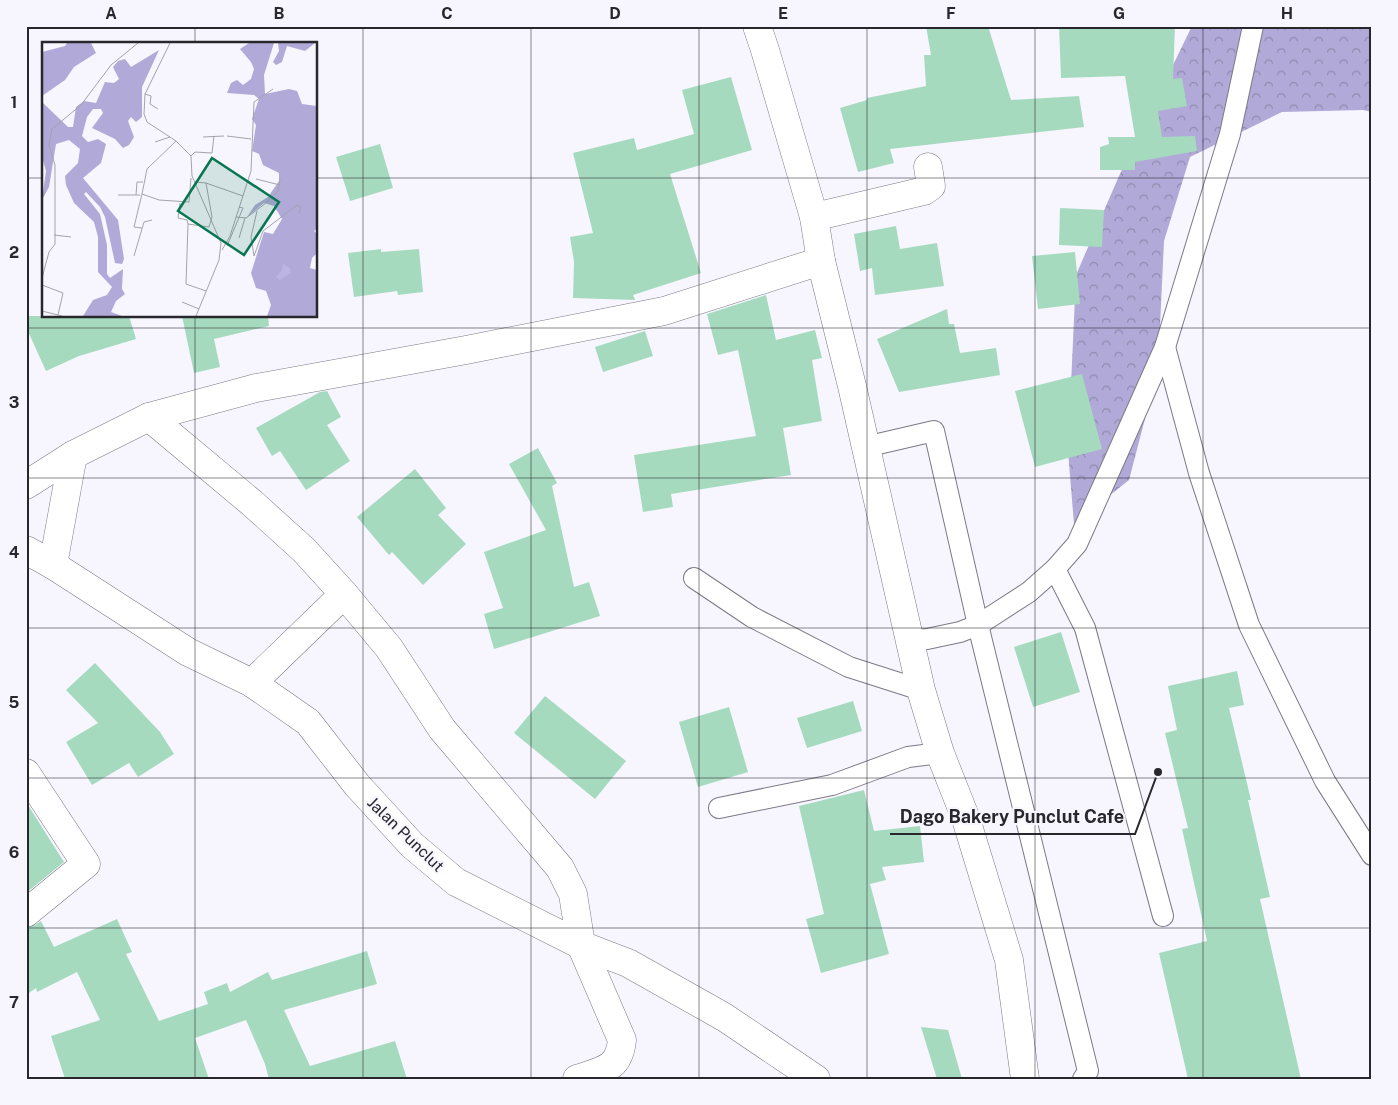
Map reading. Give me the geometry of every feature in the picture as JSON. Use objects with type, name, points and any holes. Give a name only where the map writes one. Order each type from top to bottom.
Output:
[{"type":"street","points":[[756,26],[765,50],[814,217],[821,261],[852,386],[921,690],[940,753],[966,819],[1009,960],[1025,1079]]},
{"type":"street","points":[[814,217],[924,192],[932,186],[928,167]]},
{"type":"street","points":[[26,485],[73,455],[149,418],[256,388],[466,350],[664,311],[821,261]]},
{"type":"street","points":[[149,418],[252,503],[304,550],[389,648],[442,729],[560,868],[573,894],[581,945],[622,1040],[621,1054],[611,1066],[577,1079]]},
{"type":"street","points":[[53,565],[73,455]]},
{"type":"street","name":"Jalan Punclut","points":[[26,550],[53,565],[188,652],[252,683],[308,722],[357,785],[412,844],[456,882],[581,945],[628,963],[724,1017],[816,1079]]},
{"type":"street","points":[[252,683],[344,594]]},
{"type":"street","points":[[26,773],[86,864],[26,913]]},
{"type":"lane","points":[[910,640],[927,640],[960,632],[978,625],[1029,592],[1055,570],[1078,544],[1165,347],[1230,134],[1253,26]]},
{"type":"lane","points":[[1165,347],[1199,474],[1249,625],[1325,781],[1372,855]]},
{"type":"lane","points":[[865,447],[934,430],[978,625],[1088,1071],[1083,1079]]},
{"type":"lane","points":[[1055,570],[1085,628],[1163,916]]},
{"type":"lane","points":[[694,578],[752,617],[849,667],[921,690]]},
{"type":"lane","points":[[719,808],[832,785],[908,758],[940,753]]},
{"type":"green space","points":[[1192,26],[1372,26],[1372,112],[1363,110],[1282,112],[1190,157],[1164,241],[1158,369],[1129,480],[1074,524],[1068,451],[1076,275],[1119,176]]},
{"type":"building","points":[[926,26],[988,26],[1011,100],[1079,96],[1084,127],[890,149],[894,163],[858,172],[840,108],[867,100],[867,98],[926,86],[924,55],[931,55]]},
{"type":"building","points":[[1059,26],[1175,26],[1173,79],[1182,78],[1187,106],[1158,111],[1162,137],[1195,136],[1197,151],[1135,162],[1135,170],[1100,170],[1100,147],[1109,144],[1108,137],[1135,137],[1125,76],[1061,78]]},
{"type":"building","points":[[731,77],[752,150],[670,174],[701,273],[633,295],[635,300],[573,298],[574,262],[570,237],[593,233],[573,153],[634,138],[637,150],[694,134],[682,90]]},
{"type":"building","points":[[380,144],[393,188],[350,201],[336,157]]},
{"type":"building","points":[[1060,208],[1104,210],[1102,247],[1059,245]]},
{"type":"building","points":[[896,226],[900,249],[937,243],[944,286],[875,295],[872,268],[860,271],[854,234]]},
{"type":"building","points":[[381,249],[381,252],[419,249],[423,292],[398,295],[397,291],[354,297],[348,253]]},
{"type":"building","points":[[1075,252],[1080,304],[1038,309],[1032,256]]},
{"type":"building","points":[[766,295],[776,340],[815,330],[822,358],[812,360],[822,421],[783,428],[791,475],[671,494],[673,507],[643,512],[634,455],[756,436],[738,350],[718,355],[707,314]]},
{"type":"building","points":[[947,309],[949,324],[954,324],[960,353],[996,348],[1000,375],[899,392],[877,339]]},
{"type":"building","points":[[26,316],[42,316],[42,318],[130,318],[136,339],[79,356],[46,371],[26,327]]},
{"type":"building","points":[[182,318],[268,318],[269,326],[214,339],[220,367],[194,373]]},
{"type":"building","points":[[645,331],[653,356],[603,372],[595,347]]},
{"type":"building","points":[[1082,374],[1102,449],[1035,467],[1015,391]]},
{"type":"building","points":[[327,391],[341,417],[327,425],[350,461],[306,490],[280,451],[272,456],[256,428],[320,392]]},
{"type":"building","points":[[538,448],[557,483],[552,486],[574,587],[589,582],[600,616],[494,649],[484,614],[503,608],[484,552],[546,530],[509,464]]},
{"type":"building","points":[[415,469],[446,508],[438,515],[466,544],[423,585],[392,552],[389,555],[357,517]]},
{"type":"building","points":[[1061,632],[1080,692],[1033,707],[1014,647]]},
{"type":"building","points":[[95,663],[160,732],[174,754],[138,777],[129,763],[92,785],[66,742],[98,723],[66,690]]},
{"type":"building","points":[[1237,671],[1244,705],[1229,708],[1251,800],[1248,800],[1270,897],[1260,899],[1301,1079],[1188,1079],[1159,953],[1207,941],[1182,829],[1188,828],[1165,733],[1177,730],[1168,686]]},
{"type":"building","points":[[545,696],[626,761],[595,799],[514,733]]},
{"type":"building","points":[[853,701],[862,731],[807,748],[797,718]]},
{"type":"building","points":[[729,707],[748,772],[698,787],[679,722]]},
{"type":"building","points":[[864,790],[874,831],[920,826],[924,862],[882,867],[886,880],[870,884],[889,954],[821,973],[806,919],[824,914],[799,806]]},
{"type":"building","points":[[26,802],[64,862],[26,893]]},
{"type":"building","points":[[117,919],[132,952],[126,954],[159,1021],[208,1004],[204,992],[227,983],[230,992],[268,972],[272,980],[367,951],[377,984],[284,1010],[310,1066],[395,1041],[407,1079],[269,1079],[265,1064],[246,1020],[195,1038],[209,1079],[65,1079],[51,1036],[100,1020],[77,972],[37,992],[36,988],[26,995],[26,928],[41,921],[54,947]]},
{"type":"building","points":[[921,1027],[948,1030],[962,1079],[937,1079]]},
{"type":"place","name":"Dago Bakery Punclut Cafe","points":[[1158,772]]}]
